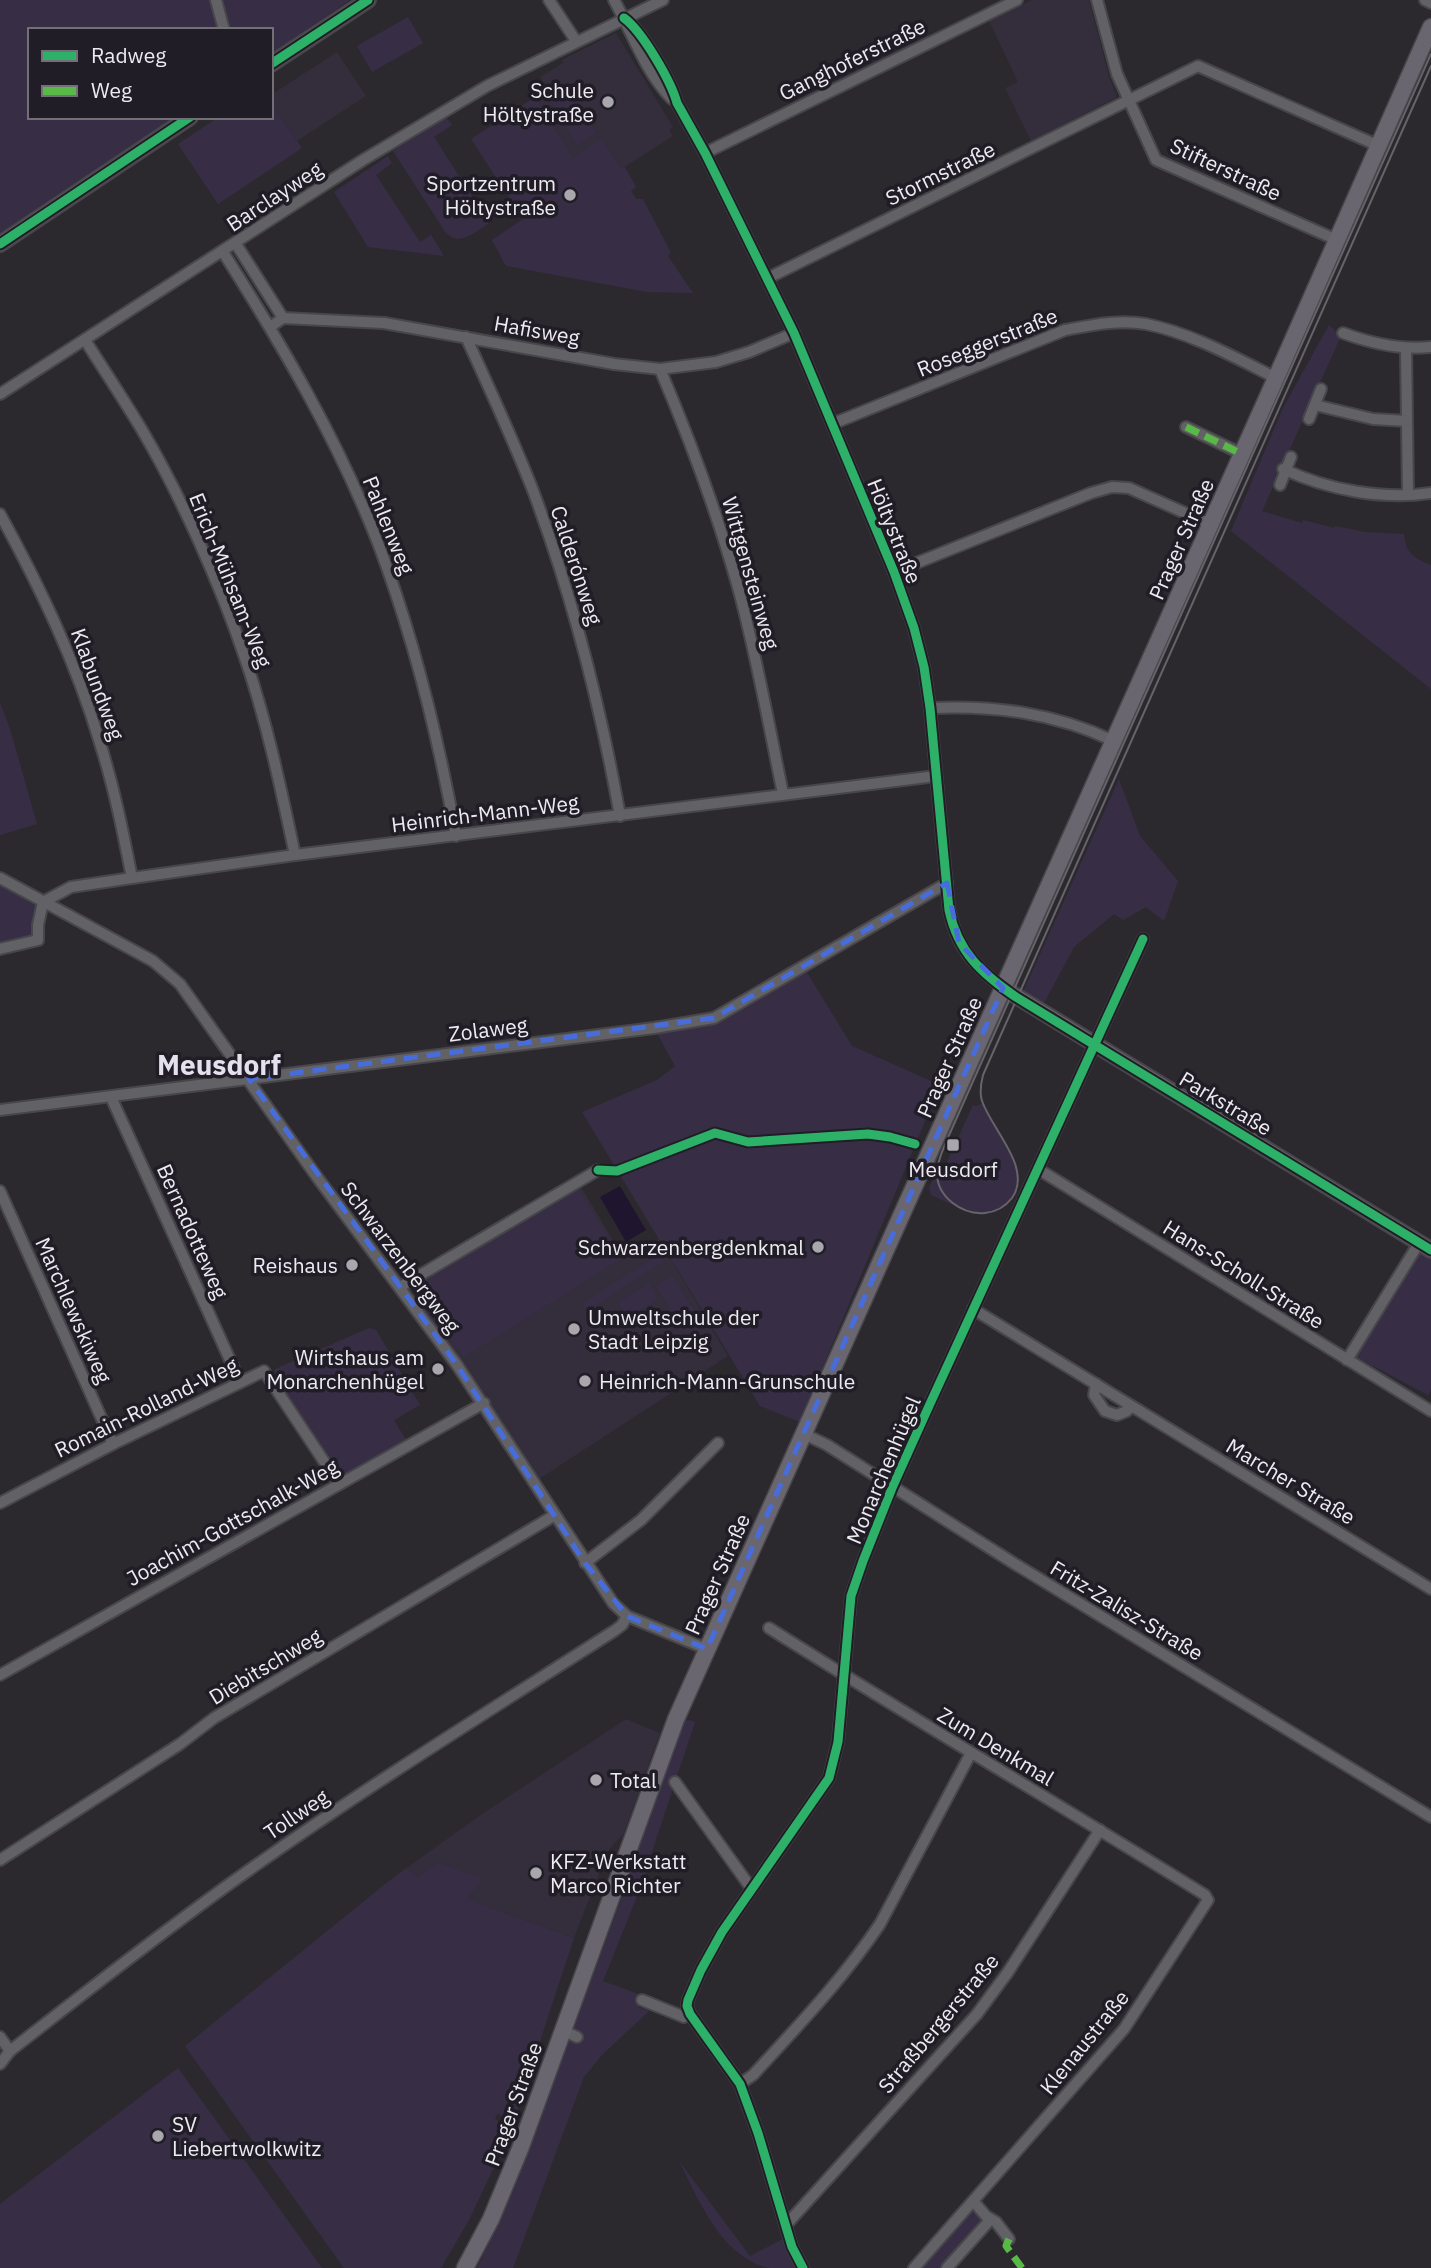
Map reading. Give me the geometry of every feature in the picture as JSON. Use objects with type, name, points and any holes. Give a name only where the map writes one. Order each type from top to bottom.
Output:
[{"type":"main road","name":"Prager Straße","points":[[465,2268],[491,2219],[570,2034],[631,1843],[676,1719],[1431,27]]},
{"type":"street","points":[[216,0],[223,28]]},
{"type":"street","points":[[273,63],[368,0]]},
{"type":"street","points":[[549,0],[576,41]]},
{"type":"street","name":"Höltystraße","points":[[614,0],[626,27],[658,81],[677,103],[705,153],[768,278],[794,333],[894,572],[914,628],[924,667],[951,916],[959,943],[966,953],[1003,988]]},
{"type":"street","name":"Barclayweg","points":[[0,394],[400,138],[487,86],[663,0]]},
{"type":"street","name":"Ganghoferstraße","points":[[705,153],[1017,0]]},
{"type":"street","name":"Stifterstraße","points":[[1097,0],[1117,74],[1156,160],[1337,240]]},
{"type":"street","points":[[1425,0],[1431,3]]},
{"type":"street","name":"Stormstraße","points":[[768,278],[1198,66],[1379,146]]},
{"type":"street","points":[[0,244],[187,119]]},
{"type":"street","points":[[236,244],[283,318],[270,327]]},
{"type":"street","name":"Pahlenweg","points":[[223,252],[270,327],[332,439],[378,544],[423,680],[442,753],[457,836]]},
{"type":"street","name":"Hafisweg","points":[[283,318],[384,323],[660,369],[716,362],[749,352],[794,333]]},
{"type":"street","name":"Roseggerstraße","points":[[832,424],[1066,330],[1106,323],[1145,324],[1175,333],[1276,378]]},
{"type":"street","points":[[1343,333],[1406,348],[1431,348]]},
{"type":"street","name":"Calderónweg","points":[[466,337],[531,487],[562,575],[587,658],[606,738],[620,816]]},
{"type":"street","name":"Erich-Mühsam-Weg","points":[[85,340],[165,473],[226,609],[245,658],[260,709],[295,855]]},
{"type":"street","points":[[1406,348],[1408,495]]},
{"type":"street","name":"Wittgensteinweg","points":[[660,369],[710,496],[739,592],[760,678],[783,794]]},
{"type":"street","points":[[1309,419],[1321,390]]},
{"type":"street","points":[[1315,405],[1373,419],[1407,421]]},
{"type":"street","points":[[1186,427],[1242,454]]},
{"type":"street","points":[[1280,485],[1291,457]]},
{"type":"street","points":[[1284,470],[1363,493],[1431,493]]},
{"type":"street","points":[[894,572],[1112,487],[1137,491],[1210,524]]},
{"type":"street","name":"Klabundweg","points":[[0,514],[36,580],[73,663],[100,743],[132,877]]},
{"type":"street","points":[[930,708],[1022,711],[1080,726],[1114,741]]},
{"type":"street","name":"Heinrich-Mann-Weg","points":[[43,902],[71,887],[132,877],[936,776]]},
{"type":"street","name":"Schwarzenbergweg","points":[[0,878],[153,961],[180,984],[317,1177],[484,1403],[613,1603],[627,1616],[707,1649]]},
{"type":"street","name":"Zolaweg","points":[[0,1110],[714,1018],[947,883]]},
{"type":"street","points":[[0,949],[38,940],[43,902]]},
{"type":"street","name":"Monarchenhügel","points":[[690,2014],[687,2003],[701,1970],[751,1888],[829,1778],[838,1742],[851,1596],[892,1488],[1143,939]]},
{"type":"street","name":"Parkstraße","points":[[1003,988],[1425,1246]]},
{"type":"street","name":"Bernadotteweg","points":[[111,1097],[240,1382]]},
{"type":"street","name":"Hans-Scholl-Straße","points":[[1038,1169],[1347,1360],[1429,1406]]},
{"type":"street","points":[[400,1287],[598,1170]]},
{"type":"street","name":"Marchlewskiweg","points":[[0,1191],[113,1444]]},
{"type":"street","points":[[1347,1360],[1425,1246]]},
{"type":"street","name":"Marcher Straße","points":[[973,1309],[1431,1589]]},
{"type":"street","name":"Romain-Rolland-Weg","points":[[0,1503],[264,1370],[339,1484]]},
{"type":"street","points":[[1096,1384],[1094,1395],[1105,1411],[1117,1415],[1131,1406]]},
{"type":"street","name":"Joachim-Gottschalk-Weg","points":[[0,1675],[484,1403]]},
{"type":"street","name":"Fritz-Zalisz-Straße","points":[[804,1434],[1431,1817]]},
{"type":"street","points":[[585,1563],[641,1520],[718,1443]]},
{"type":"street","name":"Diebitschweg","points":[[0,1860],[180,1744],[214,1718],[555,1515]]},
{"type":"street","name":"Tollweg","points":[[0,2064],[10,2051],[125,1960],[243,1874],[333,1812],[614,1631],[627,1616]]},
{"type":"street","name":"Zum Denkmal","points":[[769,1628],[843,1676],[1205,1895]]},
{"type":"street","points":[[740,2084],[753,2075],[831,1989],[867,1944],[971,1754]]},
{"type":"street","points":[[675,1782],[751,1888]]},
{"type":"street","name":"Straßbergerstraße","points":[[786,2225],[977,2014],[1008,1972],[1100,1830]]},
{"type":"street","name":"Klenaustraße","points":[[914,2268],[1124,2029],[1208,1900],[1205,1895]]},
{"type":"street","points":[[642,2000],[684,2017],[690,2014],[740,2084],[758,2133],[792,2246],[803,2268]]},
{"type":"street","points":[[0,2037],[10,2051]]},
{"type":"street","points":[[974,2202],[990,2220],[996,2222],[1009,2239]]},
{"type":"street","points":[[947,2268],[990,2220]]},
{"type":"highlighted area","points":[[947,883],[959,943],[1003,988],[707,1649],[627,1616],[585,1563],[457,1365],[249,1079],[714,1018]]},
{"type":"shaded area","points":[[0,0],[350,0],[273,53],[273,28],[28,28],[28,119],[174,119],[0,237]]},
{"type":"shaded area","points":[[1032,0],[1089,0],[1117,97],[1031,141],[1005,88],[1018,82],[989,21]]},
{"type":"shaded area","points":[[408,17],[423,43],[372,72],[357,46]]},
{"type":"shaded area","points":[[616,33],[673,127],[669,130],[673,136],[621,169],[573,158],[535,97],[547,89],[540,77],[563,63],[562,60]]},
{"type":"shaded area","points":[[337,52],[366,96],[297,141],[273,105],[273,94]]},
{"type":"shaded area","points":[[565,82],[596,133],[577,145],[546,94]]},
{"type":"shaded area","name":"Sportzentrum Höltystraße","points":[[535,97],[573,158],[602,139],[621,168],[625,167],[636,187],[631,191],[636,199],[643,199],[671,253],[668,256],[693,293],[647,292],[506,266],[492,240],[523,219],[471,139]]},
{"type":"shaded area","points":[[273,105],[302,148],[218,204],[178,144],[216,119],[273,119]]},
{"type":"shaded area","points":[[446,117],[452,125],[434,137],[489,223],[473,234],[457,239],[446,233],[393,151]]},
{"type":"shaded area","points":[[388,156],[392,163],[376,175],[420,242],[431,235],[444,256],[368,247],[334,192]]},
{"type":"shaded area","points":[[1329,325],[1341,336],[1262,511],[1302,523],[1303,520],[1334,528],[1404,534],[1412,554],[1431,565],[1431,689],[1231,531],[1283,408]]},
{"type":"shaded area","points":[[0,703],[37,824],[0,835]]},
{"type":"shaded area","points":[[1119,779],[1140,836],[1178,881],[1164,921],[1146,907],[1123,920],[1114,914],[1074,947],[1044,1003],[1023,992]]},
{"type":"shaded area","points":[[0,885],[36,906],[33,937],[0,944]]},
{"type":"shaded area","points":[[803,966],[852,1046],[940,1085],[800,1422],[760,1406],[582,1112],[657,1080],[675,1066],[654,1028],[714,1018]]},
{"type":"shaded area","points":[[983,1103],[1010,1151],[1018,1175],[1017,1187],[1003,1207],[983,1213],[973,1212],[931,1195],[929,1188],[935,1175],[945,1173],[946,1164],[973,1105]]},
{"type":"shaded area","name":"Umweltschule der Stadt Leipzig","points":[[580,1185],[624,1259],[659,1239],[728,1356],[539,1479],[462,1362],[416,1302],[420,1281]]},
{"type":"shaded area","points":[[620,1186],[646,1230],[626,1242],[600,1197]]},
{"type":"shaded area","points":[[578,1188],[621,1259],[464,1357],[421,1300],[424,1281]]},
{"type":"shaded area","points":[[1421,1251],[1431,1257],[1431,1390],[1428,1395],[1354,1356]]},
{"type":"shaded area","points":[[660,1254],[665,1261],[586,1311],[581,1304]]},
{"type":"shaded area","points":[[672,1276],[702,1322],[686,1333],[656,1286]]},
{"type":"shaded area","points":[[649,1284],[658,1299],[627,1318],[618,1303]]},
{"type":"shaded area","points":[[369,1328],[376,1330],[420,1405],[394,1420],[406,1440],[344,1477],[337,1473],[273,1377],[275,1369]]},
{"type":"shaded area","points":[[626,1719],[660,1733],[624,1833],[608,1851],[574,1938],[465,1899],[483,1879],[419,1877],[405,1869],[479,1816]]},
{"type":"shaded area","points":[[684,1721],[695,1722],[639,1891],[603,1981],[641,1995],[638,2007],[649,2011],[602,2055],[584,2077],[513,2268],[477,2268],[514,2184],[567,2041],[575,2039],[579,2034],[573,2029],[627,1884],[680,1726]]},
{"type":"shaded area","points":[[438,1863],[484,1879],[466,1899],[574,1938],[511,2129],[498,2113],[495,2118],[510,2133],[469,2220],[441,2268],[344,2268],[185,2046],[405,1869],[419,1877]]},
{"type":"shaded area","name":"SV Liebertwolkwitz","points":[[178,2068],[322,2268],[0,2268],[0,2204]]},
{"type":"shaded area","points":[[679,2161],[750,2256],[783,2239],[797,2268],[769,2268],[752,2262],[738,2252],[714,2225]]},
{"type":"shaded area","points":[[974,2211],[982,2217],[980,2227],[942,2268],[918,2268],[969,2213]]},
{"type":"tram line","points":[[1431,54],[943,1150],[937,1173],[938,1182],[946,1197],[960,1208],[976,1213],[992,1212],[1012,1198],[1017,1186],[1018,1174],[1009,1149],[982,1101],[980,1091],[983,1075],[1431,66]]},
{"type":"marked path","points":[[1186,427],[1242,454]]},
{"type":"marked path","points":[[1009,2239],[1006,2246],[1022,2268]]},
{"type":"cycle path","points":[[273,63],[368,0]]},
{"type":"cycle path","points":[[624,18],[639,34],[662,70],[794,333],[894,572],[914,628],[924,667],[949,910],[965,950],[982,970],[1016,997],[1431,1250]]},
{"type":"cycle path","points":[[0,244],[187,119]]},
{"type":"cycle path","points":[[803,2268],[792,2247],[758,2133],[740,2084],[690,2014],[688,2000],[722,1932],[829,1778],[838,1742],[851,1596],[863,1561],[892,1488],[1143,939]]},
{"type":"cycle path","points":[[598,1170],[617,1171],[715,1133],[748,1142],[868,1134],[915,1144]]},
{"type":"place","name":"Schule Höltystraße","points":[[608,102]]},
{"type":"place","name":"Sportzentrum Höltystraße","points":[[570,195]]},
{"type":"place","name":"Meusdorf","points":[[953,1145]]},
{"type":"place","name":"Schwarzenbergdenkmal","points":[[818,1247]]},
{"type":"place","name":"Reishaus","points":[[352,1265]]},
{"type":"place","name":"Umweltschule der Stadt Leipzig","points":[[574,1329]]},
{"type":"place","name":"Wirtshaus am Monarchenhügel","points":[[438,1369]]},
{"type":"place","name":"Heinrich-Mann-Grunschule","points":[[585,1381]]},
{"type":"place","name":"Total","points":[[596,1780]]},
{"type":"place","name":"KFZ-Werkstatt Marco Richter","points":[[536,1873]]},
{"type":"place","name":"SV Liebertwolkwitz","points":[[158,2136]]},
{"type":"district","name":"Meusdorf","points":[[219,1064]]}]
